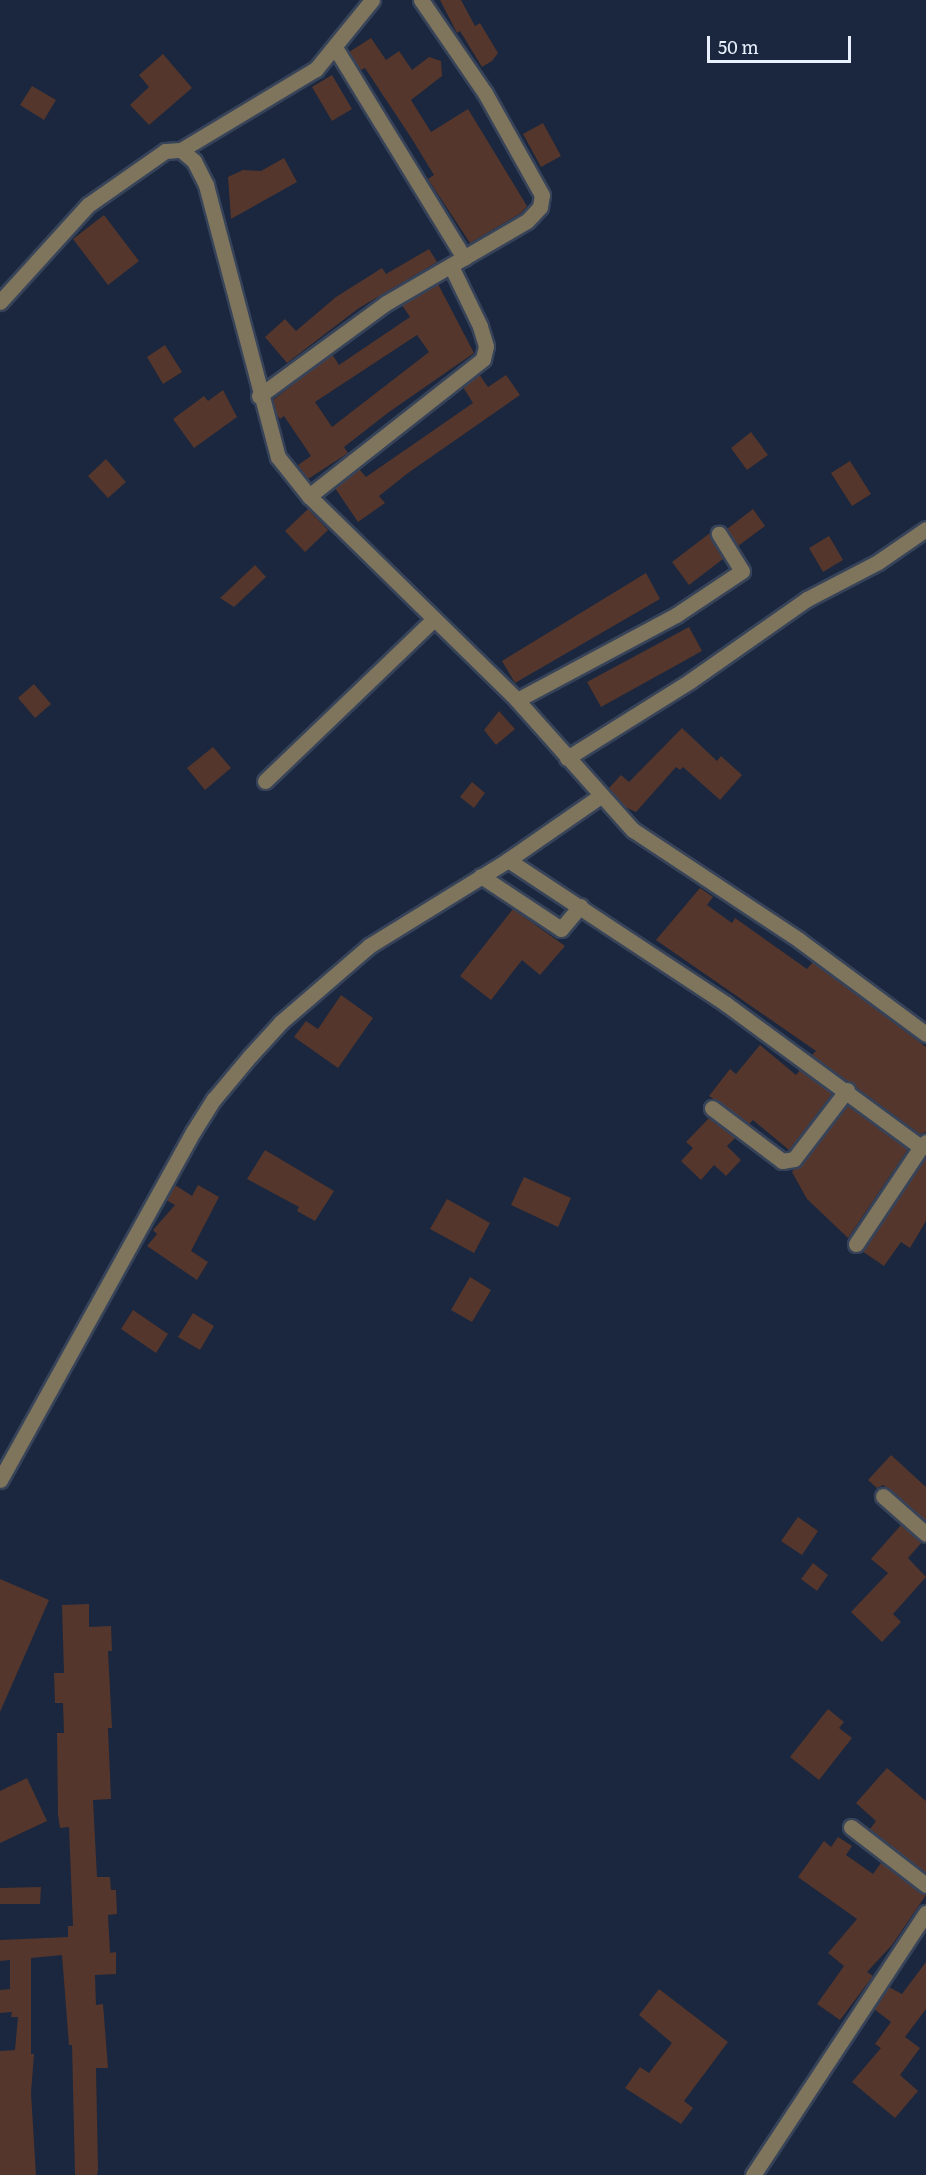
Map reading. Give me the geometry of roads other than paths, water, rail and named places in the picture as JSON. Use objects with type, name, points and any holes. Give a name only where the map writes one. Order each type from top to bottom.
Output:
[{"type":"street","points":[[259,396],[386,303],[527,221],[540,207],[542,195],[485,93],[421,0]]},
{"type":"street","points":[[0,302],[88,205],[165,151],[181,150],[316,69],[336,49],[365,3]]},
{"type":"street","points":[[309,496],[483,359],[486,346],[457,262],[336,49]]},
{"type":"street","points":[[181,150],[194,161],[206,185],[250,344],[259,396],[278,457],[309,496],[432,621],[517,700],[599,797],[633,830],[799,940],[926,1034]]},
{"type":"street","points":[[567,758],[690,681],[807,599],[878,562],[926,529]]},
{"type":"street","points":[[517,700],[676,615],[742,571],[719,534]]},
{"type":"street","points":[[265,781],[432,621]]},
{"type":"street","points":[[0,1480],[213,1099],[281,1022],[369,946],[507,860],[599,797]]},
{"type":"street","points":[[507,860],[580,906],[924,1144],[856,1244]]},
{"type":"street","points":[[481,876],[561,928],[580,906]]},
{"type":"street","points":[[712,1108],[782,1161],[794,1159],[847,1090]]},
{"type":"street","points":[[883,1496],[926,1534]]},
{"type":"street","points":[[851,1827],[926,1885]]},
{"type":"street","points":[[753,2175],[924,1919]]}]
